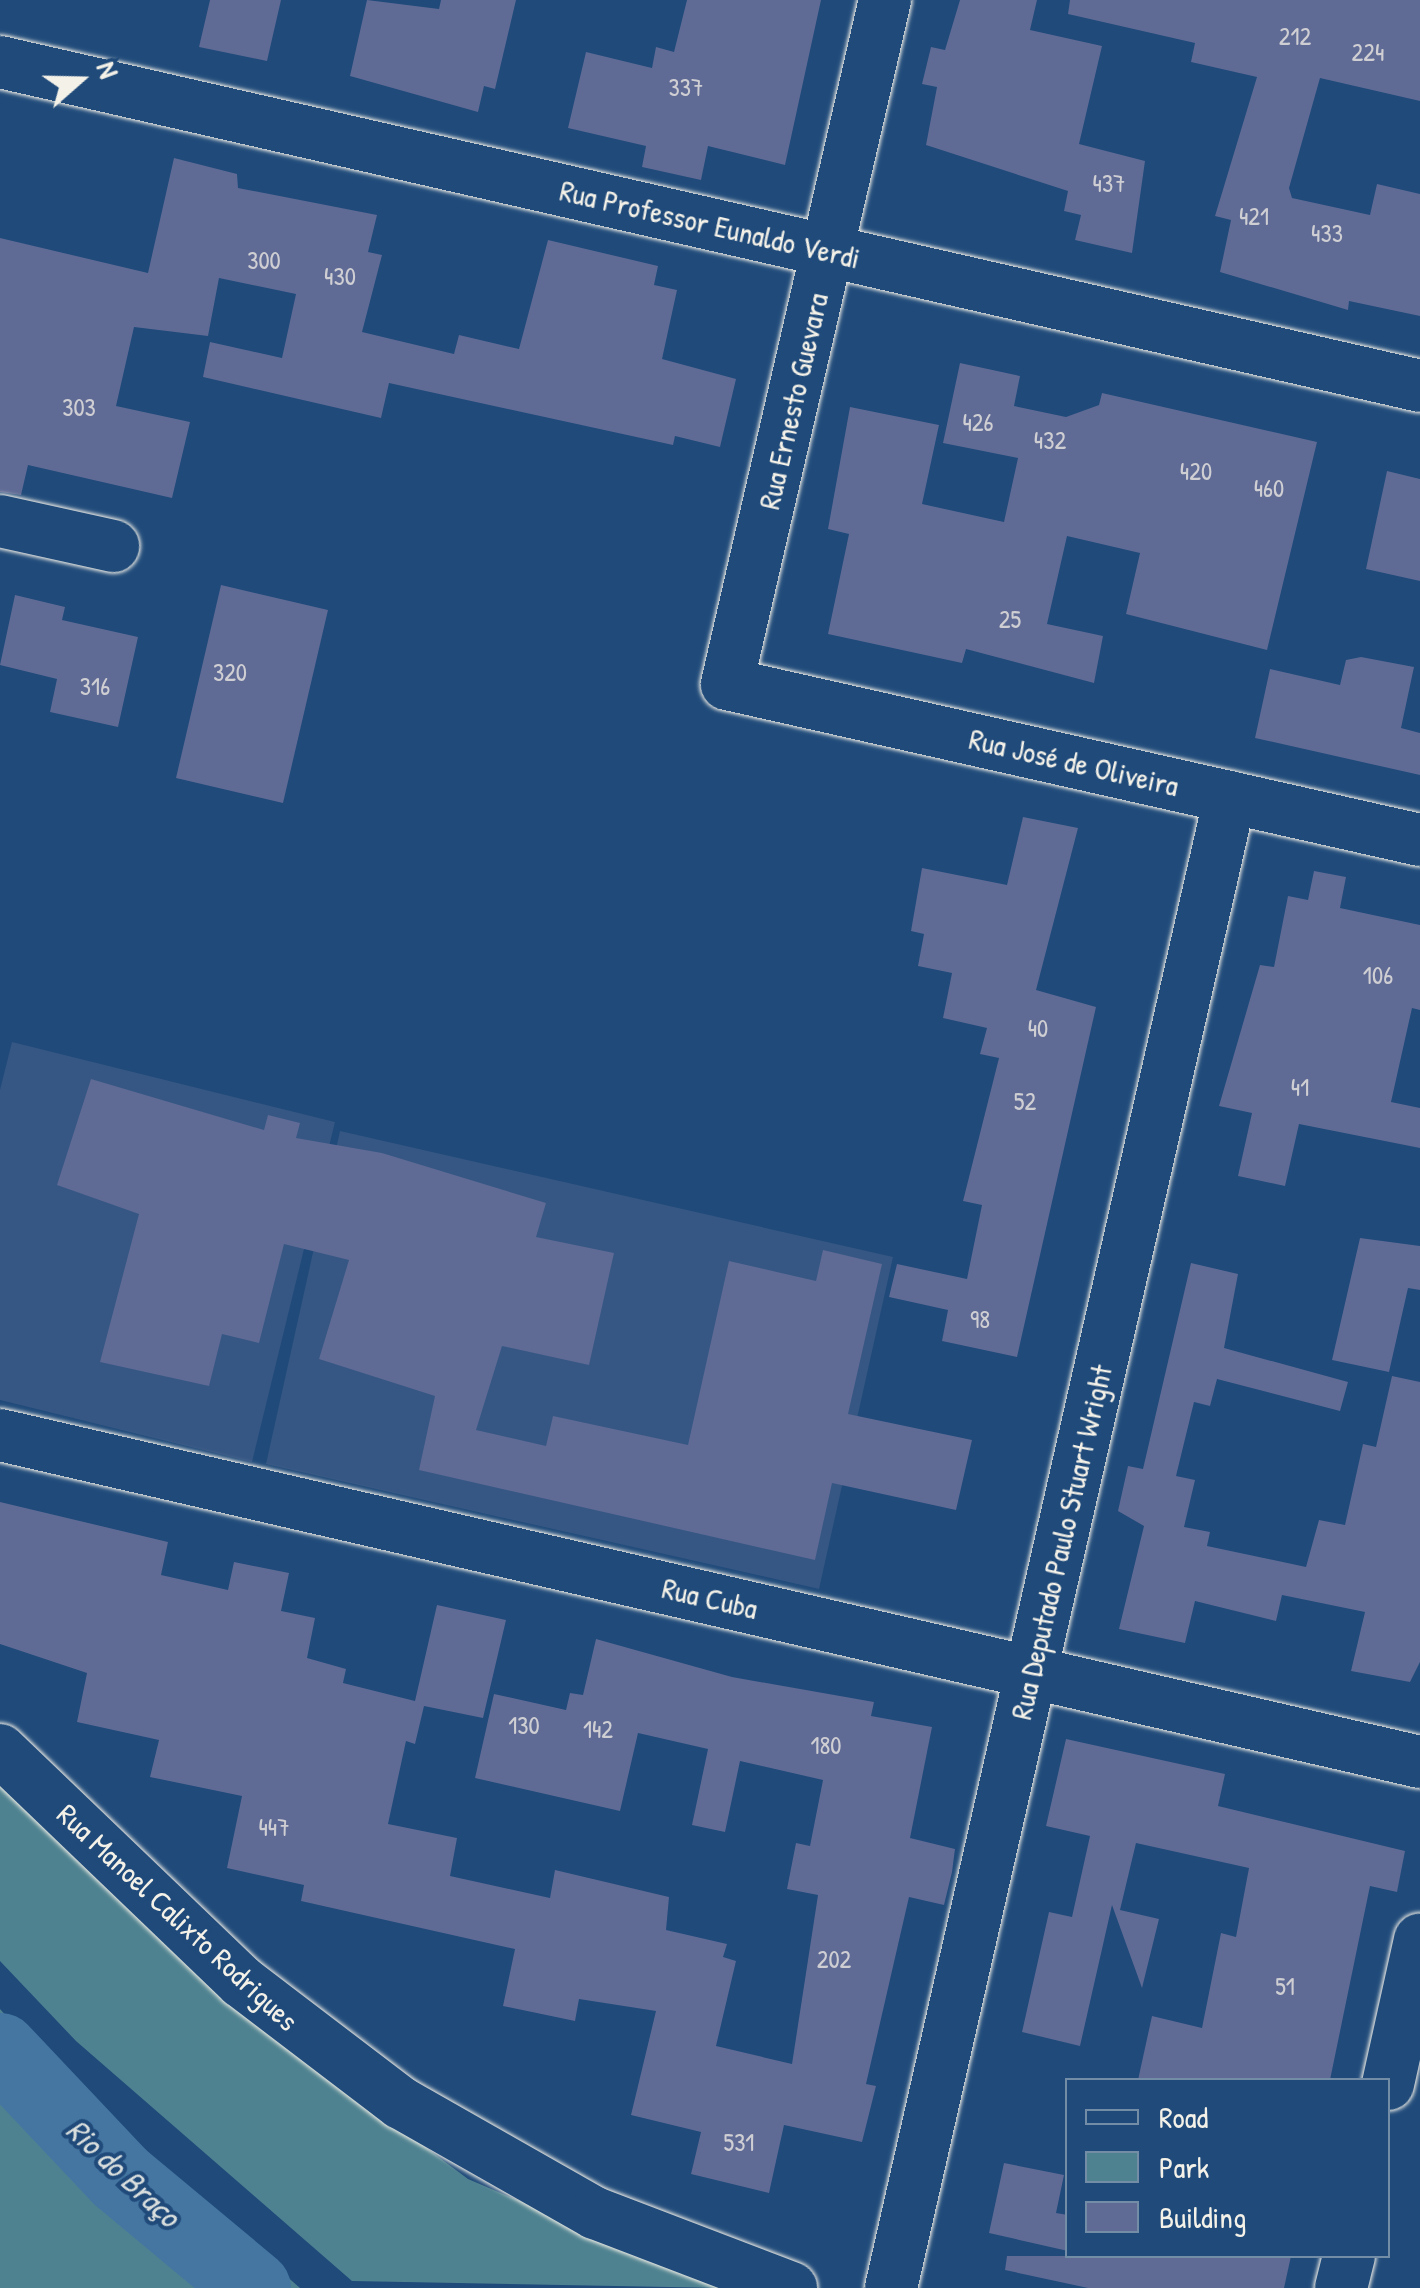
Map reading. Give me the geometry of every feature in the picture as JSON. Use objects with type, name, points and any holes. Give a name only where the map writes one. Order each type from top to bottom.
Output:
[{"type":"street","name":"Rua Ernesto Guevara","points":[[728,684],[885,0]]},
{"type":"street","name":"Rua Professor Eunaldo Verdi","points":[[0,62],[1420,386]]},
{"type":"street","points":[[0,520],[113,546]]},
{"type":"street","name":"Rua José de Oliveira","points":[[728,684],[1420,840]]},
{"type":"street","name":"Rua Deputado Paulo Stuart Wright","points":[[890,2288],[1230,797]]},
{"type":"street","name":"Rua Cuba","points":[[0,1435],[1420,1762]]},
{"type":"street","name":"Rua Manoel Calixto Rodrigues","points":[[0,1750],[242,1982],[401,2103],[595,2213],[791,2288]]},
{"type":"street","points":[[1389,2078],[1420,1940]]},
{"type":"street","points":[[1341,2288],[1348,2258]]},
{"type":"shaded area","points":[[12,1042],[335,1122],[252,1462],[0,1400],[0,1090]]},
{"type":"shaded area","points":[[340,1131],[893,1257],[819,1589],[266,1464]]},
{"type":"green space","points":[[0,1777],[255,2020],[468,2179],[723,2288],[352,2281],[76,2041],[0,1961]]},
{"type":"green space","points":[[0,2009],[67,2084],[300,2288],[0,2288]]},
{"type":"building","points":[[210,0],[281,0],[267,61],[199,47]]},
{"type":"building","points":[[367,0],[439,9],[441,0],[516,0],[495,89],[484,86],[478,112],[350,76]]},
{"type":"building","points":[[687,0],[821,0],[785,165],[708,146],[701,180],[642,167],[646,146],[568,128],[586,52],[652,68],[656,47],[674,52]]},
{"type":"building","points":[[960,0],[1037,0],[1030,30],[1102,46],[1079,144],[1145,161],[1132,253],[1075,240],[1081,215],[1064,211],[1068,191],[926,145],[937,87],[922,84],[931,47],[945,50]]},
{"type":"building","points":[[1070,0],[1420,0],[1420,101],[1320,78],[1289,188],[1292,198],[1370,215],[1377,184],[1420,194],[1420,316],[1349,301],[1348,310],[1220,272],[1231,220],[1215,216],[1257,77],[1191,62],[1195,43],[1068,14]]},
{"type":"building","points":[[174,158],[237,174],[238,188],[377,215],[368,252],[382,255],[362,332],[454,354],[459,335],[519,349],[548,240],[658,266],[654,285],[677,290],[662,359],[736,379],[720,447],[675,436],[673,445],[389,383],[381,418],[203,377],[210,342],[282,358],[296,294],[219,278],[208,336],[134,327],[116,406],[190,422],[172,498],[28,465],[21,495],[0,492],[0,238],[148,273]]},
{"type":"building","points":[[960,363],[1020,376],[1014,406],[1066,417],[1099,405],[1102,393],[1317,442],[1267,650],[1126,614],[1140,553],[1067,536],[1047,624],[1103,636],[1094,683],[966,649],[962,663],[828,634],[849,534],[828,529],[850,407],[939,425],[922,504],[1004,522],[1018,458],[943,443]]},
{"type":"building","points":[[1387,471],[1420,479],[1420,581],[1366,569]]},
{"type":"building","points":[[221,585],[328,610],[283,803],[176,778]]},
{"type":"building","points":[[15,595],[65,607],[62,620],[138,637],[118,727],[50,712],[57,679],[0,665]]},
{"type":"building","points":[[1361,657],[1414,667],[1401,728],[1420,733],[1420,775],[1255,738],[1270,669],[1340,685],[1346,660]]},
{"type":"building","points":[[1023,817],[1078,828],[1036,990],[1096,1007],[1017,1357],[942,1341],[948,1310],[889,1297],[897,1264],[967,1279],[982,1205],[963,1201],[999,1058],[980,1054],[987,1028],[943,1018],[952,973],[918,966],[924,934],[911,931],[922,868],[1007,885]]},
{"type":"building","points":[[1314,871],[1346,877],[1340,908],[1420,925],[1420,1010],[1412,1008],[1391,1102],[1420,1108],[1420,1148],[1299,1124],[1285,1186],[1238,1176],[1252,1113],[1219,1106],[1260,965],[1274,967],[1288,896],[1308,900]]},
{"type":"building","points":[[91,1079],[264,1130],[268,1115],[300,1123],[296,1138],[382,1153],[546,1203],[536,1237],[614,1253],[589,1365],[502,1346],[476,1430],[546,1446],[553,1416],[688,1445],[729,1261],[816,1281],[823,1250],[882,1264],[848,1414],[972,1440],[956,1510],[832,1483],[815,1560],[419,1470],[435,1396],[319,1359],[349,1260],[284,1244],[259,1343],[222,1334],[209,1386],[100,1362],[139,1214],[57,1185]]},
{"type":"building","points":[[1360,1238],[1420,1246],[1420,1290],[1408,1288],[1389,1372],[1332,1360]]},
{"type":"building","points":[[1191,1263],[1238,1274],[1224,1348],[1348,1382],[1340,1411],[1217,1379],[1210,1406],[1194,1402],[1176,1476],[1195,1480],[1184,1527],[1210,1532],[1207,1546],[1306,1567],[1319,1520],[1345,1525],[1363,1444],[1376,1447],[1392,1376],[1420,1382],[1420,1662],[1410,1682],[1351,1671],[1365,1612],[1282,1595],[1276,1621],[1195,1601],[1185,1643],[1119,1629],[1144,1526],[1118,1511],[1128,1466],[1143,1469]]},
{"type":"building","points":[[0,1502],[168,1542],[161,1575],[228,1590],[234,1562],[289,1573],[281,1611],[315,1618],[307,1658],[346,1669],[343,1683],[415,1701],[437,1605],[506,1620],[483,1718],[424,1706],[415,1744],[406,1741],[388,1824],[457,1838],[450,1876],[550,1898],[555,1870],[669,1897],[666,1930],[727,1944],[723,1957],[736,1961],[716,2046],[792,2064],[818,1895],[787,1889],[796,1843],[810,1846],[823,1780],[740,1761],[725,1832],[692,1825],[708,1749],[638,1733],[620,1811],[475,1778],[494,1694],[566,1710],[570,1693],[583,1695],[596,1639],[732,1677],[874,1702],[871,1716],[932,1727],[910,1838],[955,1849],[952,1872],[944,1905],[909,1897],[866,2084],[876,2086],[862,2142],[784,2125],[769,2193],[691,2174],[701,2132],[631,2115],[656,2011],[579,1999],[575,2021],[503,2006],[515,1949],[301,1901],[304,1885],[227,1868],[242,1796],[150,1777],[159,1740],[77,1722],[87,1673],[0,1644]]},
{"type":"building","points":[[1066,1739],[1225,1774],[1218,1806],[1405,1851],[1397,1892],[1370,1886],[1330,2078],[1138,2078],[1152,2016],[1202,2028],[1221,1933],[1236,1937],[1249,1868],[1136,1843],[1120,1910],[1159,1919],[1142,1988],[1112,1905],[1080,2046],[1022,2032],[1049,1912],[1072,1917],[1090,1836],[1046,1826]]},
{"type":"building","points":[[1004,2163],[1064,2175],[1056,2213],[1065,2214],[1065,2250],[989,2233]]},
{"type":"building","points":[[1007,2256],[1291,2258],[1284,2288],[1088,2288],[1005,2270]]},
{"type":"waterway","name":"Rio do Braço","points":[[0,2050],[120,2177],[253,2288]]}]
